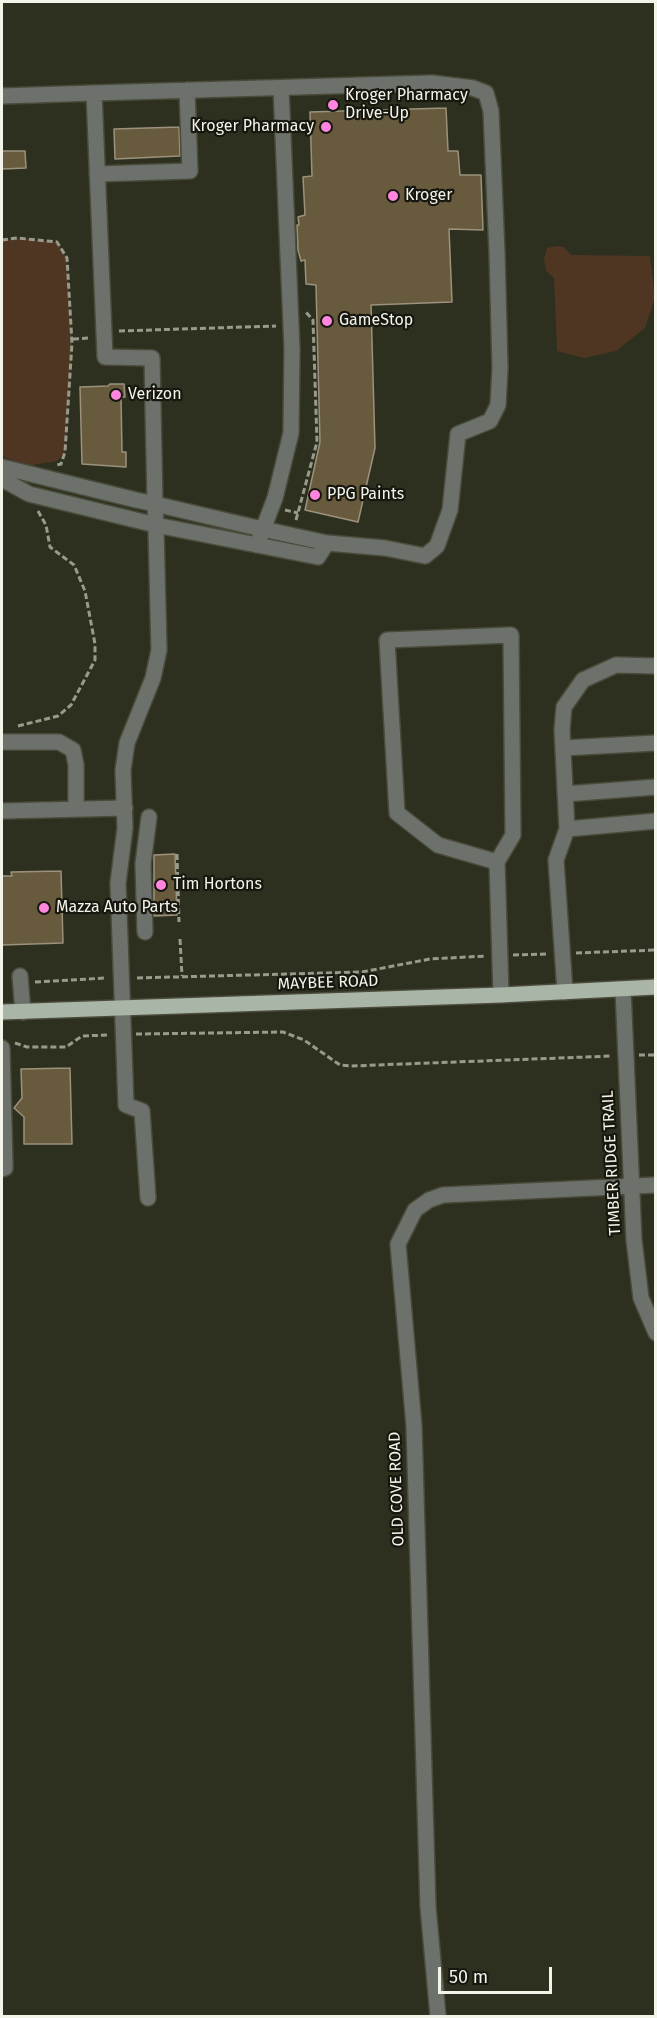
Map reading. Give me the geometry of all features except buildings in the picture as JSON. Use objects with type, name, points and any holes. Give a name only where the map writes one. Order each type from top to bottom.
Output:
[{"type":"main road","name":"MAYBEE ROAD","points":[[2,1012],[501,996],[656,987]]},
{"type":"street","points":[[2,96],[281,88],[345,83],[432,82],[473,88],[486,93],[491,111],[501,368],[498,405],[490,422],[458,434],[450,510],[437,546],[425,556],[385,548],[327,543],[2,467]]},
{"type":"street","points":[[256,545],[275,498],[291,433],[292,349],[281,88]]},
{"type":"street","points":[[97,174],[190,171],[187,90]]},
{"type":"street","points":[[94,93],[105,357],[152,358],[159,650],[153,678],[127,743],[123,770],[125,808],[118,884],[126,1105],[142,1111],[148,1198]]},
{"type":"street","points":[[2,479],[29,494],[156,525],[256,545],[318,557],[327,543]]},
{"type":"street","points":[[497,862],[438,845],[397,813],[387,640],[511,635],[513,835],[497,862],[501,996]]},
{"type":"street","points":[[565,992],[556,860],[567,830],[563,748],[564,707],[584,680],[616,665],[656,666]]},
{"type":"street","points":[[2,742],[59,742],[73,750],[76,765],[73,809]]},
{"type":"street","points":[[563,748],[656,743]]},
{"type":"street","points":[[2,750],[56,749],[64,753],[68,759],[73,809]]},
{"type":"street","points":[[565,794],[656,787]]},
{"type":"street","points":[[2,811],[125,808]]},
{"type":"street","points":[[145,932],[143,857],[149,817]]},
{"type":"street","points":[[567,830],[656,821]]},
{"type":"street","points":[[20,976],[23,1012]]},
{"type":"street","name":"TIMBER RIDGE TRAIL","points":[[623,989],[634,1240],[641,1298],[656,1333]]},
{"type":"street","points":[[2,1168],[5,1168],[6,1046]]},
{"type":"street","name":"OLD COVE ROAD","points":[[438,2016],[428,1907],[414,1426],[398,1244],[415,1210],[429,1200],[443,1195],[656,1185]]},
{"type":"path","points":[[111,331],[276,326]]},
{"type":"path","points":[[72,339],[95,338]]},
{"type":"path","points":[[282,510],[297,513]]},
{"type":"path","points":[[177,854],[179,922]]},
{"type":"path","points":[[180,939],[182,976]]},
{"type":"path","points":[[57,980],[362,972],[429,959],[656,950]]},
{"type":"path","points":[[6,1046],[66,1047],[82,1036],[283,1032],[304,1040],[340,1065],[351,1066],[656,1054]]},
{"type":"shaded area","points":[[17,238],[57,242],[67,258],[72,343],[65,452],[57,461],[26,466],[2,456],[2,240]]},
{"type":"shaded area","points":[[564,247],[571,255],[650,256],[655,297],[645,328],[616,351],[584,358],[557,351],[554,278],[546,271],[544,258],[547,248]]},
{"type":"place","name":"Kroger Pharmacy Drive-Up","points":[[333,105]]},
{"type":"place","name":"Kroger Pharmacy","points":[[326,127]]},
{"type":"place","name":"Kroger","points":[[393,196]]},
{"type":"place","name":"GameStop","points":[[327,321]]},
{"type":"place","name":"Verizon","points":[[116,395]]},
{"type":"place","name":"PPG Paints","points":[[315,495]]},
{"type":"place","name":"Tim Hortons","points":[[161,885]]},
{"type":"place","name":"Mazza Auto Parts","points":[[44,908]]}]
